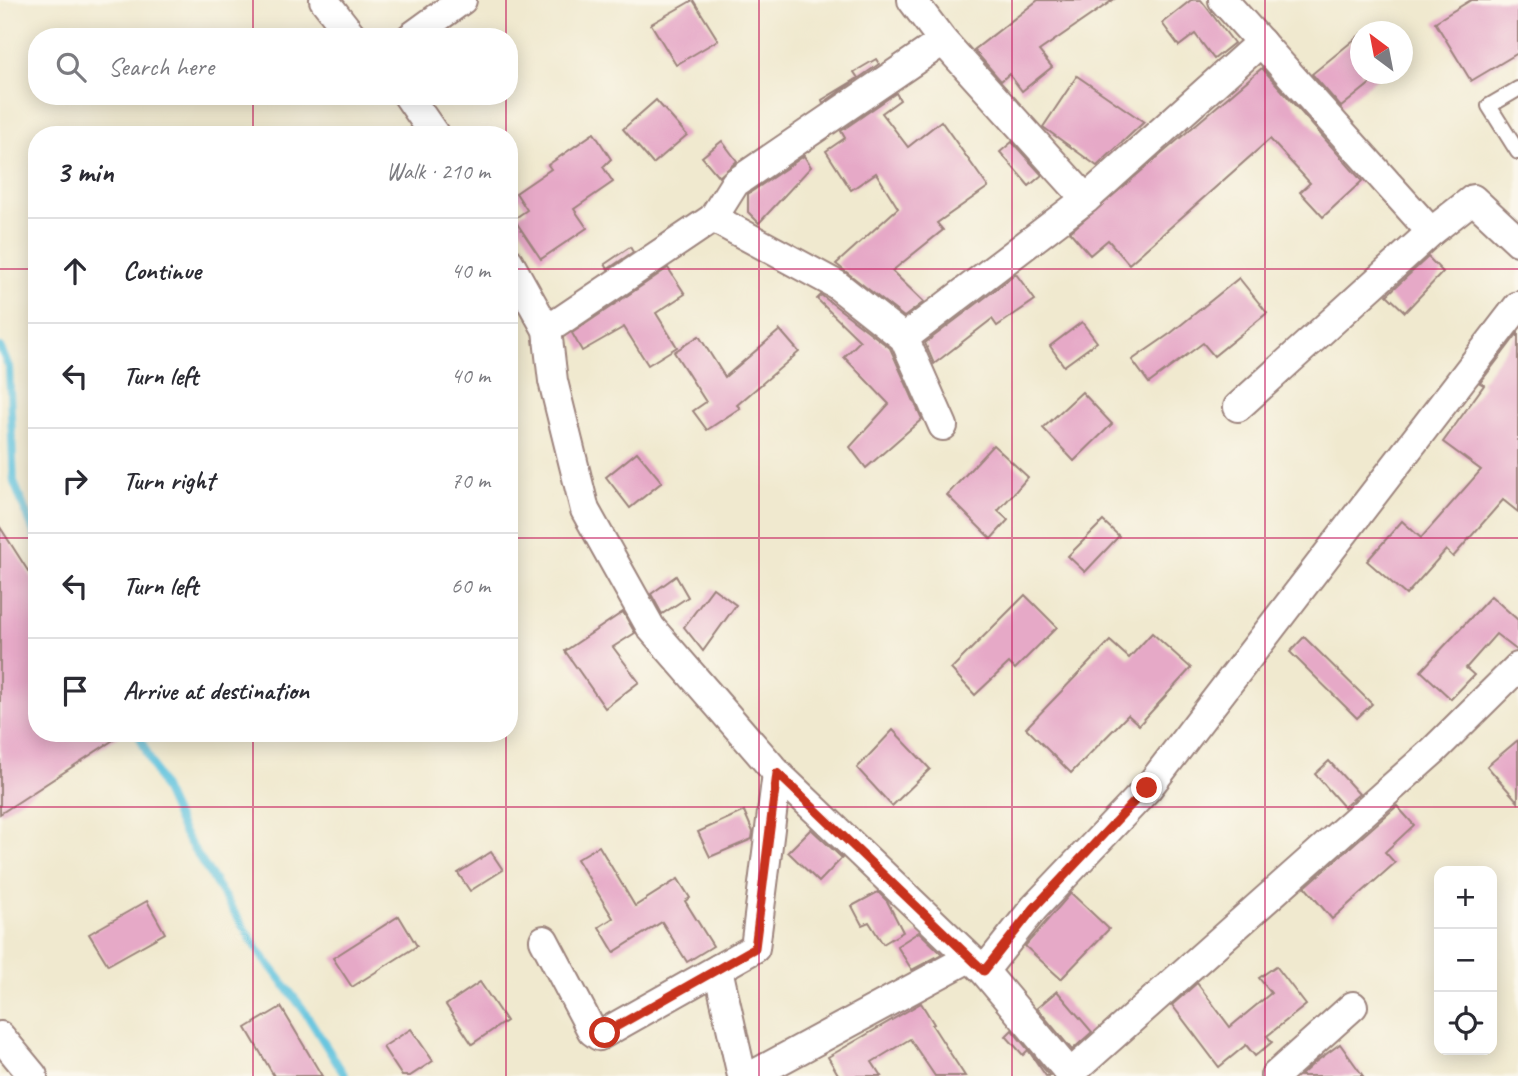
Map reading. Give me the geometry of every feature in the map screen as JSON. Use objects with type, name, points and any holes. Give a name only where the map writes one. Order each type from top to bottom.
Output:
[{"type":"street","points":[[324,0],[346,28]]},
{"type":"street","points":[[424,28],[463,0]]},
{"type":"street","points":[[912,0],[943,41],[1086,199]]},
{"type":"street","points":[[1223,0],[1431,232]]},
{"type":"street","points":[[547,330],[713,218],[735,183],[943,41]]},
{"type":"street","points":[[904,338],[1086,199],[1261,41]]},
{"type":"street","points":[[414,105],[429,126]]},
{"type":"street","points":[[1238,407],[1431,232],[1473,199],[1518,241]]},
{"type":"street","points":[[713,218],[837,285],[904,338],[943,426]]},
{"type":"street","points":[[518,278],[547,330],[553,381],[585,510],[651,628],[777,773],[977,965],[1071,1075],[1434,750],[1518,667]]},
{"type":"street","points":[[751,1076],[977,965],[1034,908],[1147,788],[1518,306]]},
{"type":"street","points":[[544,940],[592,1031],[598,1036],[755,948],[777,773]]},
{"type":"street","points":[[718,969],[742,1076]]},
{"type":"street","points":[[1275,1076],[1353,1006]]},
{"type":"street","points":[[0,1035],[33,1076]]},
{"type":"lane","points":[[1518,89],[1489,106],[1518,152]]},
{"type":"building","points":[[693,0],[718,40],[676,65],[651,24]]},
{"type":"building","points":[[1038,0],[1113,0],[1039,51],[1052,67],[1022,91],[1009,74],[1001,81],[974,50]]},
{"type":"building","points":[[1191,0],[1201,0],[1234,43],[1214,59],[1195,34],[1179,46],[1162,23]]},
{"type":"building","points":[[1471,0],[1518,0],[1518,53],[1471,81],[1435,22]]},
{"type":"building","points":[[1350,43],[1350,84],[1370,84],[1341,107],[1312,74]]},
{"type":"building","points":[[876,59],[879,64],[823,103],[822,100],[858,78],[854,72]]},
{"type":"building","points":[[1262,68],[1362,181],[1323,217],[1300,192],[1310,183],[1270,139],[1129,264],[1108,240],[1090,255],[1070,232]]},
{"type":"building","points":[[1077,76],[1144,122],[1097,166],[1043,127]]},
{"type":"building","points":[[896,93],[900,100],[882,113],[908,147],[941,121],[988,187],[937,223],[943,230],[892,271],[924,302],[904,317],[836,264],[898,208],[876,173],[851,190],[826,151],[845,138],[841,131]]},
{"type":"building","points":[[656,100],[687,135],[653,164],[623,129]]},
{"type":"building","points":[[594,133],[611,159],[603,167],[613,182],[574,209],[587,228],[541,259],[518,225],[518,216],[527,210],[518,192],[551,169],[548,165]]},
{"type":"building","points":[[722,141],[737,161],[719,177],[702,157]]},
{"type":"building","points":[[1012,142],[1042,175],[1029,186],[1000,152]]},
{"type":"building","points":[[804,156],[811,167],[759,223],[748,212],[748,194]]},
{"type":"building","points":[[630,247],[633,252],[608,269],[605,264]]},
{"type":"building","points":[[1428,257],[1443,272],[1405,312],[1387,295]]},
{"type":"building","points":[[668,268],[685,294],[656,313],[677,347],[648,365],[624,327],[582,351],[572,333]]},
{"type":"building","points":[[1016,274],[1035,300],[997,326],[992,319],[934,364],[925,343]]},
{"type":"building","points":[[1239,278],[1267,313],[1214,356],[1203,343],[1149,383],[1132,360],[1171,333]]},
{"type":"building","points":[[821,295],[890,348],[922,419],[866,468],[850,447],[889,404],[844,357],[860,341],[817,299]]},
{"type":"building","points":[[1082,322],[1097,342],[1064,366],[1050,346]]},
{"type":"building","points":[[780,330],[799,352],[737,405],[740,408],[707,430],[693,411],[706,402],[674,352],[699,336],[725,377]]},
{"type":"building","points":[[1518,333],[1518,512],[1503,500],[1453,557],[1446,550],[1406,595],[1367,561],[1402,521],[1421,538],[1481,470],[1443,442],[1484,385],[1480,383]]},
{"type":"building","points":[[1082,392],[1112,424],[1074,461],[1043,428]]},
{"type":"building","points":[[993,445],[1028,477],[998,511],[1008,520],[991,539],[947,495]]},
{"type":"building","points":[[637,452],[662,482],[630,508],[606,477]]},
{"type":"building","points":[[1103,521],[1119,536],[1085,572],[1068,556]]},
{"type":"building","points":[[0,527],[28,571],[28,742],[110,742],[0,814]]},
{"type":"building","points":[[676,576],[688,597],[662,614],[651,594]]},
{"type":"building","points":[[713,588],[736,605],[703,651],[684,627]]},
{"type":"building","points":[[1025,595],[1057,627],[1015,669],[1009,663],[975,695],[951,669]]},
{"type":"building","points":[[1491,596],[1518,620],[1518,651],[1496,634],[1466,668],[1474,675],[1451,699],[1421,671]]},
{"type":"building","points":[[623,612],[635,633],[613,647],[639,682],[605,708],[565,651]]},
{"type":"building","points":[[1152,633],[1191,668],[1139,725],[1128,715],[1071,773],[1026,728],[1110,641],[1129,658]]},
{"type":"building","points":[[1304,637],[1372,704],[1357,718],[1290,652]]},
{"type":"building","points":[[893,730],[930,769],[892,806],[857,768]]},
{"type":"building","points":[[1518,740],[1518,802],[1487,766]]},
{"type":"building","points":[[1329,761],[1359,794],[1344,807],[1315,774]]},
{"type":"building","points":[[1397,806],[1414,825],[1385,852],[1395,863],[1332,919],[1305,887]]},
{"type":"building","points":[[744,811],[753,832],[752,839],[710,857],[698,832]]},
{"type":"building","points":[[811,829],[842,858],[819,882],[788,852]]},
{"type":"building","points":[[599,846],[635,906],[678,879],[690,898],[685,901],[713,946],[687,962],[662,922],[614,952],[599,927],[613,918],[577,859]]},
{"type":"building","points":[[491,852],[503,870],[470,891],[458,873]]},
{"type":"building","points":[[878,892],[887,901],[903,932],[883,944],[869,922],[862,925],[852,906]]},
{"type":"building","points":[[1071,893],[1109,929],[1061,979],[1025,946]]},
{"type":"building","points":[[147,901],[165,933],[108,965],[89,934]]},
{"type":"building","points":[[399,916],[417,946],[352,987],[333,958]]},
{"type":"building","points":[[919,932],[942,954],[912,970],[897,946]]},
{"type":"building","points":[[1276,966],[1306,1005],[1267,1036],[1272,1042],[1255,1056],[1246,1045],[1219,1067],[1172,1005],[1197,983],[1230,1027],[1271,993],[1259,978]]},
{"type":"building","points":[[480,982],[506,1021],[472,1044],[446,1005]]},
{"type":"building","points":[[1057,991],[1092,1032],[1072,1050],[1037,1008]]},
{"type":"building","points":[[921,1003],[965,1076],[935,1076],[910,1039],[872,1062],[881,1076],[839,1076],[828,1057]]},
{"type":"building","points":[[281,1007],[322,1076],[274,1076],[246,1028]]},
{"type":"building","points":[[411,1029],[433,1061],[410,1076],[402,1076],[383,1047]]},
{"type":"building","points":[[1012,1030],[1050,1076],[1046,1076],[1028,1050],[1023,1055],[1006,1036]]},
{"type":"building","points":[[1340,1044],[1363,1076],[1300,1076],[1314,1063]]},
{"type":"waterway","points":[[0,347],[9,367],[14,482],[28,517]]},
{"type":"waterway","points":[[142,742],[183,832],[260,953],[303,1009],[345,1076]]},
{"type":"route","points":[[605,1033],[755,948],[777,773],[984,971],[1034,908],[1147,788]]}]
